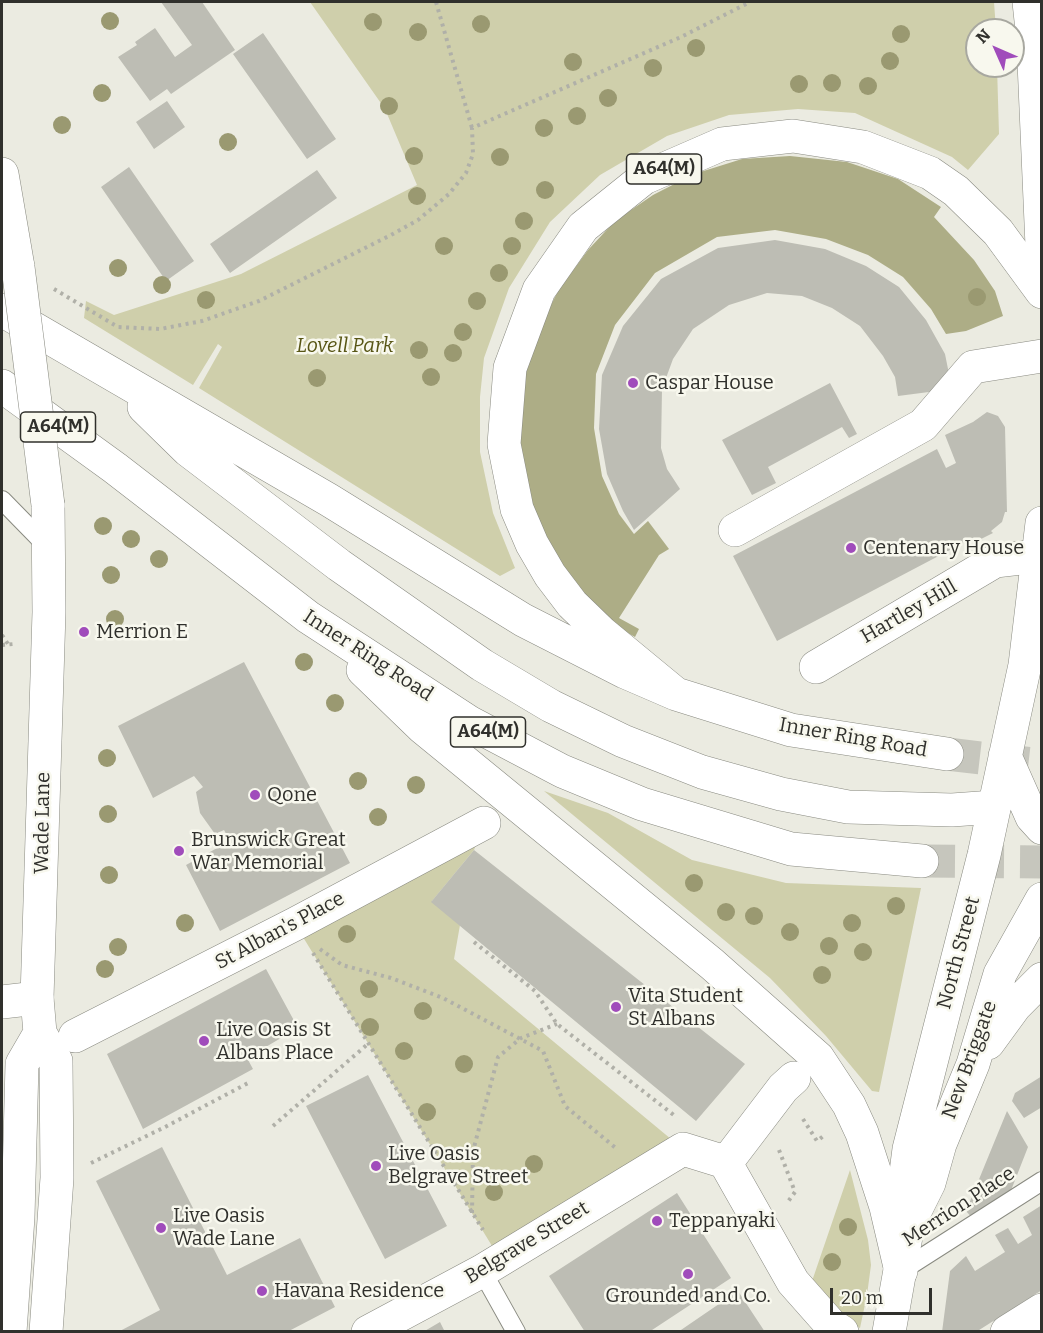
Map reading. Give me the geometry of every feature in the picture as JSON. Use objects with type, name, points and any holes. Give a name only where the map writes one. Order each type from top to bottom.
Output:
[{"type":"main road","points":[[1029,2],[1033,39],[1041,246]]},
{"type":"main road","name":"A64(M)","points":[[676,694],[602,633],[572,604],[550,575],[532,544],[517,509],[504,444],[510,368],[539,290],[583,227],[644,178],[722,144],[793,136],[863,147],[930,174],[956,191],[998,232],[1041,292]]},
{"type":"main road","name":"Wade Lane","points":[[2,174],[18,267],[48,505],[49,612],[37,998],[40,1033],[56,1061],[57,1178],[46,1332]]},
{"type":"main road","name":"Inner Ring Road","points":[[2,310],[329,500],[523,620],[625,672],[676,694],[791,730],[947,754]]},
{"type":"main road","points":[[735,530],[923,425],[973,368],[1041,356]]},
{"type":"main road","name":"A64(M)","points":[[108,372],[188,450],[339,565],[482,665],[562,711],[623,741],[702,772],[781,794],[848,807],[952,810],[1020,799]]},
{"type":"main road","name":"Inner Ring Road","points":[[2,386],[115,468],[308,617],[469,722],[562,771],[642,804],[791,849],[922,861]]},
{"type":"main road","name":"North Street","points":[[909,1149],[977,882],[1020,799],[1005,756],[1025,665],[1041,523]]},
{"type":"main road","name":"Hartley Hill","points":[[816,667],[995,561],[1038,556]]},
{"type":"main road","name":"A64(M)","points":[[308,617],[422,727],[712,964],[818,1058],[849,1105],[866,1142],[886,1207],[901,1271]]},
{"type":"main road","points":[[1025,665],[1041,636]]},
{"type":"main road","points":[[1020,799],[1041,828]]},
{"type":"main road","name":"St Alban's Place","points":[[75,1036],[300,931],[484,823]]},
{"type":"main road","name":"New Briggate","points":[[908,1225],[929,1183],[940,1144],[972,1064],[1000,974],[1041,899]]},
{"type":"main road","points":[[972,1064],[1015,1006],[1041,979]]},
{"type":"main road","points":[[2,1002],[37,998]]},
{"type":"main road","points":[[17,1308],[22,1064],[40,1033]]},
{"type":"main road","points":[[732,1155],[783,1088],[794,1078]]},
{"type":"main road","points":[[683,1149],[725,1162],[793,1282],[828,1329]]},
{"type":"main road","name":"Belgrave Street","points":[[368,1332],[482,1271],[683,1149]]},
{"type":"main road","name":"New Briggate","points":[[889,1332],[908,1225],[905,1180],[909,1149]]},
{"type":"main road","points":[[1007,1332],[1041,1310]]},
{"type":"lane","points":[[2,500],[48,547]]},
{"type":"lane","name":"Merrion Place","points":[[901,1271],[1041,1181]]},
{"type":"lane","points":[[17,1308],[53,1236]]},
{"type":"lane","points":[[482,1271],[516,1332]]},
{"type":"path","points":[[50,286],[117,327],[160,329],[202,321],[259,301],[418,220],[449,194],[466,173],[473,154],[472,128],[436,2]]},
{"type":"path","points":[[472,128],[681,37],[750,2]]},
{"type":"path","points":[[2,635],[8,645]]},
{"type":"path","points":[[300,931],[342,965],[391,978],[443,998],[543,1051],[565,1106],[646,1172]]},
{"type":"path","points":[[300,931],[489,1241],[511,1252]]},
{"type":"path","points":[[474,942],[535,991],[557,1024],[682,1121],[683,1149]]},
{"type":"path","points":[[472,1213],[473,1150],[498,1057],[521,1038],[557,1024]]},
{"type":"path","points":[[273,1126],[369,1043]]},
{"type":"path","points":[[57,1178],[165,1127],[250,1082]]},
{"type":"path","points":[[763,1230],[770,1226],[795,1192],[764,1113]]},
{"type":"green space","name":"Lovell Park","points":[[310,2],[994,2],[995,18],[965,18],[965,78],[997,78],[999,134],[968,170],[952,157],[855,113],[798,109],[729,115],[667,136],[600,175],[550,222],[509,288],[484,358],[480,397],[480,452],[493,513],[515,568],[500,576],[199,388],[222,347],[218,344],[193,385],[84,318],[86,301],[114,315],[241,274],[417,185],[385,109]]},
{"type":"green space","points":[[790,156],[847,162],[898,179],[941,207],[934,217],[974,260],[995,291],[1003,316],[966,331],[946,334],[931,309],[903,277],[868,255],[826,239],[775,230],[717,237],[655,273],[615,325],[596,374],[594,428],[602,476],[619,514],[634,534],[648,521],[669,549],[659,555],[619,618],[639,629],[635,637],[613,625],[579,601],[526,505],[516,421],[524,372],[537,333],[558,291],[588,250],[615,221],[653,195],[694,174],[742,159]]},
{"type":"green space","points":[[544,791],[608,813],[692,860],[786,883],[921,888],[879,1092],[872,1091],[826,1036],[770,978]]},
{"type":"green space","points":[[484,823],[474,850],[432,901],[460,925],[454,959],[683,1149],[500,1259],[295,924]]},
{"type":"green space","points":[[850,1170],[868,1240],[871,1265],[860,1328],[843,1319],[810,1287]]},
{"type":"building","points":[[161,2],[202,2],[235,50],[171,94],[167,89],[150,101],[118,57],[137,45],[135,42],[155,28],[175,57],[192,45]]},
{"type":"building","points":[[263,33],[336,139],[307,159],[233,54]]},
{"type":"building","points":[[167,101],[185,127],[154,149],[136,122]]},
{"type":"building","points":[[129,167],[194,261],[166,281],[101,187]]},
{"type":"building","points":[[317,170],[337,198],[230,273],[210,244]]},
{"type":"building","name":"Caspar House","points":[[775,240],[825,249],[866,266],[899,287],[926,320],[945,354],[952,389],[898,396],[895,377],[883,356],[860,326],[832,308],[802,296],[767,293],[729,305],[693,329],[673,359],[662,389],[661,448],[667,469],[680,489],[634,530],[607,474],[599,429],[602,375],[623,326],[661,279],[718,248]]},
{"type":"building","points":[[830,383],[857,434],[849,438],[842,427],[768,467],[776,483],[752,495],[722,440]]},
{"type":"building","name":"Centenary House","points":[[987,412],[998,416],[1005,427],[1007,512],[1002,522],[991,531],[993,533],[973,543],[969,540],[777,641],[733,556],[937,449],[946,468],[956,463],[945,435],[973,422]]},
{"type":"building","name":"Qone","points":[[244,662],[350,863],[220,931],[186,865],[230,841],[224,830],[215,834],[200,813],[196,792],[203,787],[194,776],[153,798],[118,726]]},
{"type":"building","name":"Vita Student St Albans","points":[[474,850],[745,1064],[696,1121],[431,902]]},
{"type":"building","name":"Live Oasis St Albans Place","points":[[266,969],[298,1028],[247,1058],[253,1069],[143,1129],[107,1054]]},
{"type":"building","name":"Live Oasis Belgrave Street","points":[[368,1075],[447,1226],[385,1259],[306,1106]]},
{"type":"building","points":[[1042,1076],[1042,1107],[1024,1118],[1012,1101],[1015,1093]]},
{"type":"building","points":[[1007,1111],[1028,1147],[1010,1193],[974,1220],[966,1211]]},
{"type":"building","points":[[162,1147],[227,1275],[300,1238],[335,1307],[287,1332],[118,1332],[160,1310],[96,1181]]},
{"type":"building","points":[[677,1193],[731,1278],[649,1332],[585,1332],[549,1276]]},
{"type":"building","points":[[1042,1205],[1042,1290],[976,1332],[942,1332],[950,1271],[966,1256],[975,1271],[1005,1252],[995,1235],[1008,1228],[1018,1244],[1032,1235],[1023,1217]]},
{"type":"building","points":[[738,1291],[765,1332],[678,1332]]},
{"type":"building","points":[[440,1322],[445,1332],[423,1332]]},
{"type":"tunnel","points":[[947,754],[1042,765]]},
{"type":"tunnel","points":[[922,861],[1042,862]]},
{"type":"place","name":"Caspar House","points":[[633,383]]},
{"type":"place","name":"Centenary House","points":[[851,548]]},
{"type":"place","name":"Merrion E","points":[[84,632]]},
{"type":"place","name":"Qone","points":[[255,795]]},
{"type":"place","name":"Brunswick Great War Memorial","points":[[179,851]]},
{"type":"place","name":"Vita Student St Albans","points":[[616,1007]]},
{"type":"place","name":"Live Oasis St Albans Place","points":[[204,1041]]},
{"type":"place","name":"Live Oasis Belgrave Street","points":[[376,1166]]},
{"type":"place","name":"Teppanyaki","points":[[657,1221]]},
{"type":"place","name":"Live Oasis Wade Lane","points":[[161,1228]]},
{"type":"place","name":"Grounded and Co.","points":[[688,1274]]},
{"type":"place","name":"Havana Residence","points":[[262,1291]]}]
